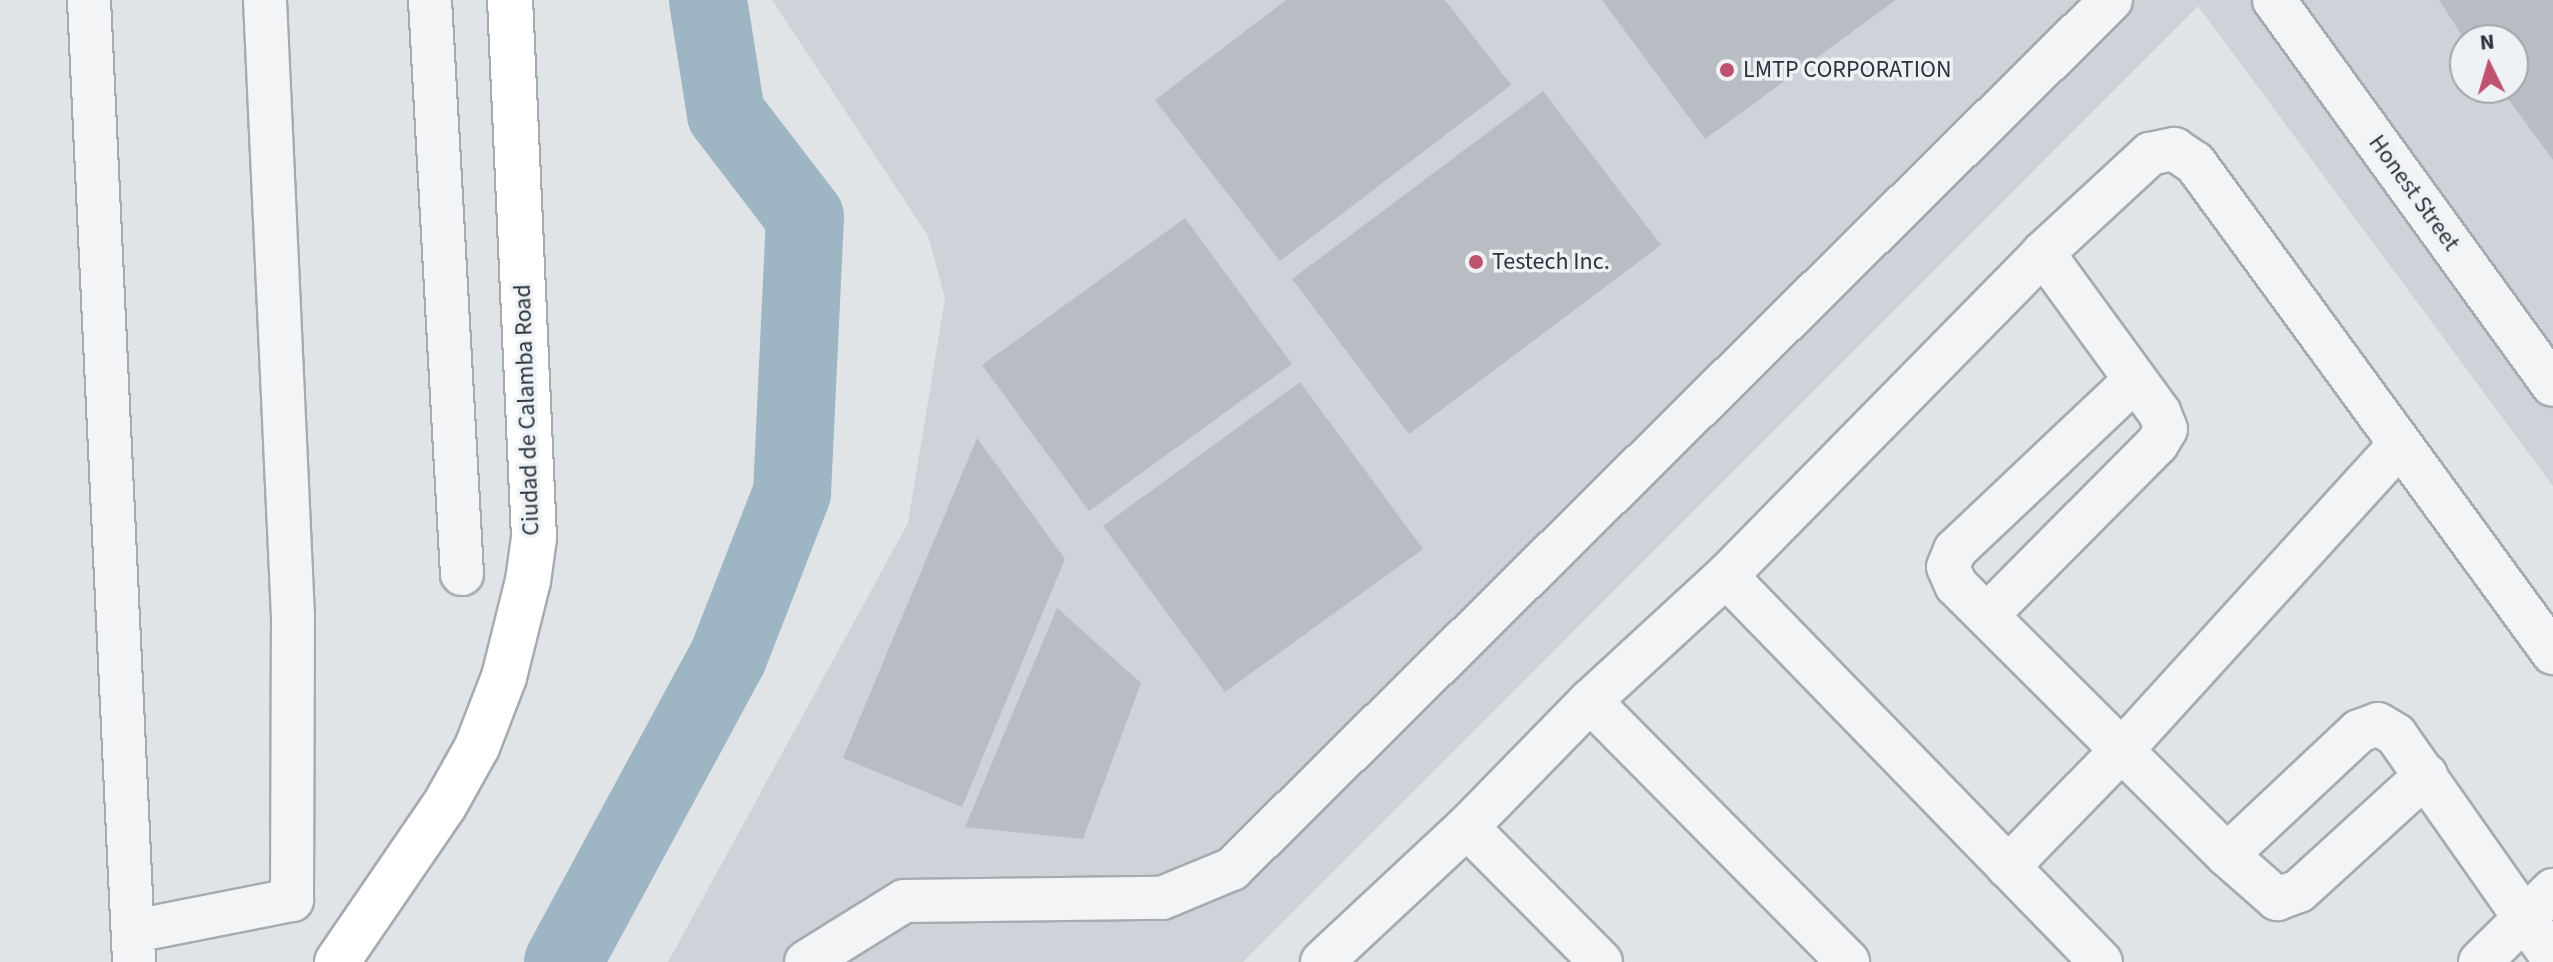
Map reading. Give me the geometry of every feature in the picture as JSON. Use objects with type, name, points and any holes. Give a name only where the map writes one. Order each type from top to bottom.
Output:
[{"type":"main road","name":"Ciudad de Calamba Road","points":[[337,962],[444,806],[477,747],[504,677],[528,581],[534,538],[510,0]]},
{"type":"street","points":[[89,0],[134,946],[292,900],[293,617],[265,0]]},
{"type":"street","points":[[430,0],[462,574]]},
{"type":"street","points":[[806,962],[904,901],[1162,898],[1232,869],[2111,0]]},
{"type":"street","name":"Honest Street","points":[[2274,0],[2553,385]]},
{"type":"street","points":[[1339,956],[1590,701],[1726,576],[2043,253],[2150,154],[2174,149],[2195,163],[2553,653]]},
{"type":"street","points":[[1988,614],[2157,444],[2166,429],[2159,412],[2043,253]]},
{"type":"street","points":[[2134,381],[1955,550],[1948,567],[1956,585],[2227,855],[2277,899],[2299,891],[2426,775]]},
{"type":"street","points":[[2008,867],[2121,751],[2399,446]]},
{"type":"street","points":[[1726,576],[2101,962]]},
{"type":"street","points":[[1590,701],[1848,962]]},
{"type":"street","points":[[2227,855],[2359,731],[2378,724],[2396,735],[2426,775],[2538,904],[2553,958]]},
{"type":"street","points":[[1467,827],[1601,962]]},
{"type":"street","points":[[2480,962],[2538,904]]},
{"type":"shaded area","points":[[772,0],[2553,0],[2553,486],[2198,6],[1243,962],[668,962],[908,523],[945,298],[928,236]]},
{"type":"building","points":[[1286,0],[1445,0],[1511,85],[1280,261],[1155,100]]},
{"type":"building","name":"LMTP CORPORATION","points":[[1602,0],[1896,0],[1705,139]]},
{"type":"building","points":[[2439,0],[2553,0],[2553,160],[2512,104],[2529,104],[2529,24],[2455,24]]},
{"type":"building","name":"Testech Inc.","points":[[1543,91],[1661,245],[1409,434],[1292,279]]},
{"type":"building","points":[[1185,218],[1292,364],[1089,511],[982,365]]},
{"type":"building","points":[[1300,382],[1423,549],[1225,692],[1103,526]]},
{"type":"building","points":[[977,438],[1065,559],[962,807],[843,758]]},
{"type":"building","points":[[1057,608],[1141,683],[1083,839],[965,827]]},
{"type":"waterway","points":[[563,962],[728,657],[792,493],[805,217],[726,114],[708,0]]},
{"type":"place","name":"LMTP CORPORATION","points":[[1727,70]]},
{"type":"place","name":"Testech Inc.","points":[[1476,262]]}]
